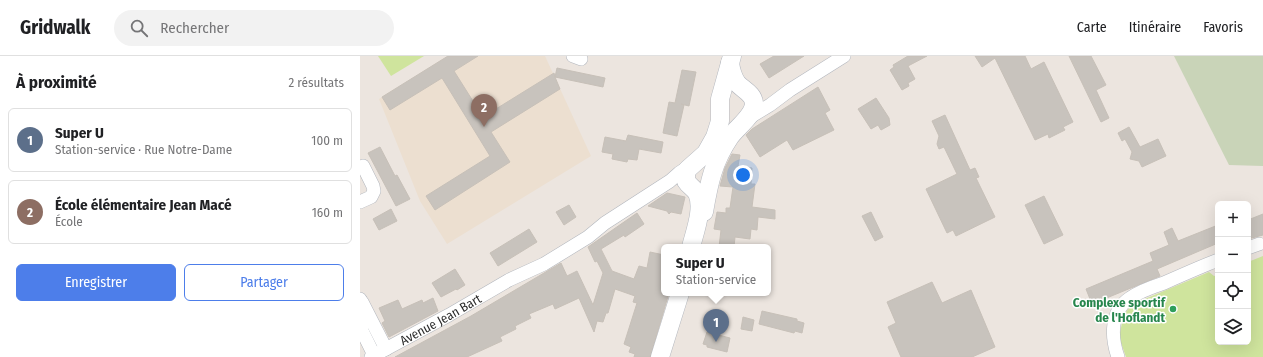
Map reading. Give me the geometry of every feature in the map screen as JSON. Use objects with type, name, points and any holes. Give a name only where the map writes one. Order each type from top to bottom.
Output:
[{"type":"main road","points":[[698,244],[712,171],[719,155],[730,137],[750,116],[753,108],[753,101],[734,78],[731,59]]},
{"type":"main road","points":[[692,244],[699,207],[697,193],[685,178],[686,172],[706,153],[715,137],[720,121],[720,104],[726,74],[731,59]]},
{"type":"main road","points":[[722,95],[724,92],[732,88],[746,91]]},
{"type":"main road","points":[[690,186],[698,189],[705,188],[710,181]]},
{"type":"main road","points":[[660,357],[679,296]]},
{"type":"main road","points":[[668,357],[686,296]]},
{"type":"street","points":[[745,120],[844,56]]},
{"type":"street","points":[[746,91],[756,95],[769,97],[790,90]]},
{"type":"street","name":"Avenue Jean Bart","points":[[373,356],[449,315],[509,280],[544,264],[588,237],[606,223],[692,165]]},
{"type":"street","points":[[360,202],[371,197],[374,191],[363,166]]},
{"type":"street","points":[[670,181],[678,180],[690,186]]},
{"type":"street","points":[[1118,357],[1113,341],[1113,330],[1116,315],[1123,304],[1137,294],[1215,261]]},
{"type":"street","points":[[360,299],[386,349]]},
{"type":"street","points":[[360,299],[362,331],[373,356]]},
{"type":"shaded area","points":[[448,56],[545,56],[591,156],[447,244],[420,201],[379,99]]},
{"type":"green space","points":[[378,56],[424,56],[391,76]]},
{"type":"green space","points":[[1174,56],[1263,56],[1263,166],[1229,165]]},
{"type":"green space","name":"Complexe sportif de l'Hoflandt","points":[[1263,256],[1263,357],[1126,357],[1119,337],[1124,314],[1133,304],[1209,272],[1215,276],[1215,345],[1251,345],[1251,261]]},
{"type":"building","points":[[448,56],[478,56],[454,71],[483,117],[554,73],[560,89],[491,132],[510,162],[435,210],[426,196],[490,156],[442,78],[390,110],[382,97]]},
{"type":"building","points":[[774,56],[804,56],[769,78],[760,64]]},
{"type":"building","points":[[908,56],[927,56],[908,66],[915,79],[908,83],[909,86],[902,90],[890,70],[894,67],[893,65]]},
{"type":"building","points":[[975,56],[1025,56],[1031,69],[1044,62],[1073,122],[1063,127],[1065,130],[1049,138],[1048,134],[1035,140],[995,58],[982,67]]},
{"type":"building","points":[[1069,56],[1091,56],[1106,85],[1096,90],[1109,118],[1101,122]]},
{"type":"building","points":[[557,68],[605,78],[603,87],[555,77]]},
{"type":"building","points":[[682,70],[696,72],[689,106],[681,104],[684,105],[677,136],[663,133],[669,102],[675,103]]},
{"type":"building","points":[[818,87],[830,110],[825,113],[834,130],[793,150],[787,140],[760,157],[746,135],[752,129]]},
{"type":"building","points":[[876,98],[889,118],[890,125],[881,130],[878,125],[871,129],[858,109]]},
{"type":"building","points":[[945,115],[970,170],[975,168],[979,177],[976,178],[995,217],[956,236],[953,230],[947,233],[926,189],[957,174],[944,147],[939,149],[937,144],[939,136],[932,121]]},
{"type":"building","points":[[1129,127],[1140,147],[1158,139],[1166,156],[1142,167],[1139,161],[1130,159],[1132,152],[1125,139],[1122,141],[1118,133]]},
{"type":"building","points":[[628,135],[663,142],[661,153],[639,149],[637,160],[628,159],[627,162],[612,159],[613,154],[602,152],[605,137],[626,141]]},
{"type":"building","points":[[380,147],[395,176],[397,175],[410,199],[396,206],[368,153]]},
{"type":"building","points":[[732,154],[740,155],[738,166],[752,168],[751,184],[755,184],[752,207],[775,210],[775,219],[758,217],[757,230],[751,229],[750,239],[735,237],[734,244],[719,244],[721,230],[714,229],[717,212],[726,213],[726,208],[730,208],[733,187],[720,186],[725,168]]},
{"type":"building","points":[[667,193],[685,197],[681,214],[671,212],[669,214],[667,211],[648,206]]},
{"type":"building","points":[[1044,196],[1063,235],[1044,244],[1025,205]]},
{"type":"building","points":[[569,205],[576,217],[564,225],[556,212]]},
{"type":"building","points":[[391,209],[397,221],[379,230],[373,219]]},
{"type":"building","points":[[871,212],[883,237],[875,241],[862,216]]},
{"type":"building","points":[[637,213],[644,224],[625,237],[624,235],[601,249],[612,271],[634,279],[639,266],[647,268],[650,252],[661,254],[661,296],[668,296],[650,357],[634,357],[635,354],[629,352],[631,347],[624,344],[637,303],[633,302],[635,296],[615,289],[608,313],[606,313],[603,322],[597,321],[594,332],[579,298],[555,309],[553,304],[529,314],[531,318],[515,326],[516,329],[500,337],[502,341],[467,357],[395,357],[471,316],[561,263],[567,276],[577,271],[593,305],[603,273],[597,261],[595,262],[588,247]]},
{"type":"building","points":[[1263,214],[1263,235],[1251,238],[1251,219]]},
{"type":"building","points":[[1215,226],[1215,244],[1157,269],[1160,276],[1092,304],[1086,289],[1153,261],[1150,253],[1169,245],[1164,232],[1172,228],[1178,241]]},
{"type":"building","points":[[529,229],[537,242],[498,266],[490,253]]},
{"type":"building","points":[[455,269],[465,285],[441,297],[432,283]]},
{"type":"building","points":[[932,282],[942,303],[971,290],[995,347],[972,357],[901,357],[888,327],[896,323],[887,302]]},
{"type":"building","points":[[433,298],[438,311],[389,337],[382,323],[385,321],[379,308],[398,300],[402,309],[422,300],[423,303]]},
{"type":"building","points":[[762,311],[797,319],[797,321],[804,323],[802,333],[795,331],[794,333],[759,324]]},
{"type":"building","points":[[743,317],[754,320],[752,331],[741,329]]},
{"type":"building","points":[[707,332],[730,338],[727,352],[707,347],[707,345],[703,344]]},
{"type":"place","name":"École élémentaire Jean Macé","points":[[484,127]]},
{"type":"place","name":"Complexe sportif de l'Hoflandt","points":[[1173,309]]},
{"type":"place","name":"Super U","points":[[716,342]]}]
